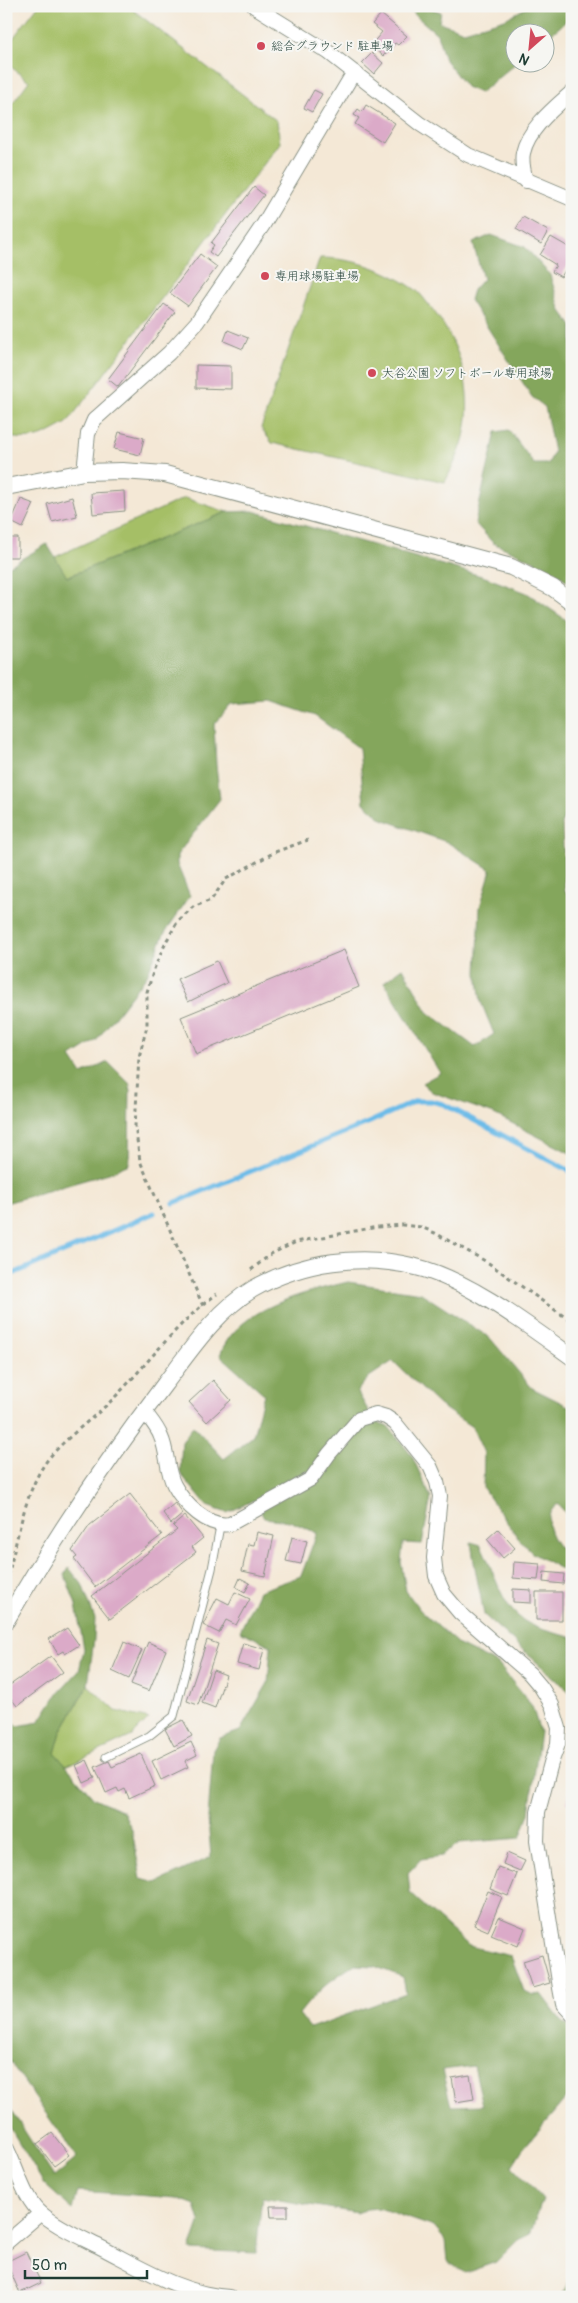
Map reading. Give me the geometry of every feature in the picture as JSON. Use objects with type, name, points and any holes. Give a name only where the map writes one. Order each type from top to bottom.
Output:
[{"type":"street","points":[[254,6],[328,52],[420,124],[468,155],[572,199]]},
{"type":"street","points":[[84,472],[88,434],[94,420],[169,354],[197,322],[263,225],[354,72]]},
{"type":"street","points":[[526,181],[522,154],[528,139],[556,106],[572,92]]},
{"type":"street","points":[[6,487],[84,472],[122,471],[165,474],[511,567],[553,588],[572,602]]},
{"type":"street","points":[[6,1621],[74,1510],[144,1411],[212,1325],[233,1304],[253,1290],[296,1270],[320,1264],[368,1259],[419,1267],[463,1285],[572,1357]]},
{"type":"street","points":[[144,1411],[162,1437],[174,1486],[196,1512],[209,1522],[220,1526],[230,1524],[311,1480],[329,1454],[359,1419],[376,1414],[386,1417],[395,1423],[430,1466],[437,1482],[440,1496],[434,1558],[436,1576],[444,1594],[460,1613],[530,1674],[552,1705],[559,1728],[558,1744],[538,1812],[537,1841],[560,1988],[564,2004],[572,2014]]},
{"type":"street","points":[[6,2147],[27,2194],[41,2214],[134,2265],[183,2288],[210,2296],[229,2297]]},
{"type":"street","points":[[6,2243],[41,2214]]},
{"type":"lane","points":[[106,1757],[149,1736],[174,1716],[212,1569],[220,1526]]},
{"type":"path","points":[[212,1325],[140,1162],[135,1126],[139,1057],[146,1026],[147,992],[154,969],[178,921],[193,907],[211,900],[226,879],[275,852],[308,840]]},
{"type":"path","points":[[6,1584],[28,1500],[45,1464],[137,1375],[174,1332],[202,1304]]},
{"type":"green space","points":[[38,6],[128,6],[277,121],[280,143],[67,423],[44,435],[25,438],[6,437],[6,112],[29,81],[6,63],[6,47]]},
{"type":"green space","points":[[409,6],[423,6],[441,12],[439,22],[464,31],[505,19],[529,6],[572,6],[569,16],[556,30],[556,22],[506,22],[506,71],[480,93],[466,87],[445,60],[437,34],[416,16]]},
{"type":"green space","points":[[491,235],[525,247],[550,275],[561,311],[572,326],[572,585],[550,568],[493,543],[475,523],[496,432],[509,430],[534,464],[548,464],[554,452],[545,407],[532,397],[470,300],[473,290],[483,279],[473,243]]},
{"type":"green space","name":"大谷公園 ソフトボール専用球場","points":[[320,258],[345,260],[370,266],[405,283],[421,295],[448,333],[456,348],[465,381],[467,415],[462,445],[445,482],[272,443],[261,428]]},
{"type":"green space","points":[[185,498],[227,512],[66,577],[55,557]]},
{"type":"green space","points":[[253,511],[485,577],[527,593],[572,624],[572,798],[562,822],[565,891],[572,900],[572,1154],[494,1114],[432,1092],[422,1083],[440,1073],[384,982],[403,968],[428,1012],[475,1047],[494,1034],[481,1002],[477,973],[480,907],[491,870],[447,842],[382,819],[364,803],[359,748],[315,716],[271,701],[232,704],[214,725],[220,799],[177,855],[177,864],[190,896],[164,934],[147,975],[96,1041],[71,1057],[82,1074],[108,1062],[130,1084],[129,1164],[109,1173],[6,1203],[6,568],[47,544],[67,577],[227,512]]},
{"type":"green space","points":[[348,1282],[421,1293],[490,1338],[532,1388],[572,1408],[572,1521],[558,1504],[552,1510],[548,1525],[559,1547],[572,1558],[572,1603],[570,1574],[532,1553],[518,1538],[483,1488],[484,1453],[472,1427],[439,1405],[393,1361],[369,1377],[357,1391],[374,1421],[388,1426],[412,1456],[431,1498],[422,1544],[403,1543],[401,1562],[406,1591],[420,1610],[459,1645],[498,1664],[532,1706],[540,1732],[529,1814],[520,1838],[459,1843],[442,1856],[421,1859],[408,1873],[410,1893],[469,1946],[511,1956],[524,1991],[534,1995],[541,1994],[563,2023],[572,2026],[572,2091],[522,2150],[512,2166],[543,2199],[530,2234],[518,2240],[496,2262],[465,2273],[447,2261],[445,2240],[434,2227],[379,2208],[367,2209],[357,2213],[262,2197],[256,2253],[190,2250],[200,2221],[195,2205],[177,2198],[78,2191],[73,2210],[44,2184],[6,2121],[6,2102],[54,2177],[77,2158],[6,2056],[6,1717],[18,1726],[39,1722],[55,1697],[79,1671],[84,1649],[76,1605],[65,1575],[69,1568],[82,1584],[95,1619],[94,1639],[88,1685],[61,1732],[55,1753],[94,1798],[123,1811],[132,1830],[141,1879],[156,1883],[211,1857],[208,1818],[213,1750],[220,1738],[240,1731],[268,1683],[271,1646],[240,1631],[259,1591],[301,1576],[317,1533],[290,1521],[264,1518],[254,1500],[227,1513],[207,1506],[180,1473],[182,1442],[193,1426],[224,1459],[253,1436],[264,1394],[220,1355],[228,1339],[241,1325],[256,1314],[274,1305],[293,1297]],"holes":[[[354,1965],[374,1966],[403,1977],[406,1993],[310,2028],[299,2014],[324,1987]],[[474,2066],[483,2105],[451,2106],[442,2070]]]},
{"type":"green space","points":[[471,1542],[481,1545],[503,1596],[510,1608],[519,1617],[532,1625],[572,1637],[572,1694],[484,1615]]},
{"type":"green space","points":[[88,1685],[116,1711],[149,1719],[132,1736],[66,1766],[55,1753],[61,1732]]},
{"type":"green space","points":[[572,2267],[572,2297],[557,2297],[565,2291]]},
{"type":"building","points":[[381,14],[407,36],[398,45],[395,43],[383,56],[371,45],[382,32],[372,24]]},
{"type":"building","points":[[372,53],[383,63],[374,74],[362,63]]},
{"type":"building","points":[[314,90],[322,94],[312,112],[304,108]]},
{"type":"building","points":[[366,105],[395,123],[383,142],[355,124],[359,118],[354,115],[358,109],[362,112]]},
{"type":"building","points":[[254,187],[264,195],[216,257],[209,252],[214,245],[211,243]]},
{"type":"building","points":[[523,217],[548,231],[541,244],[516,229]]},
{"type":"building","points":[[551,237],[572,249],[572,259],[561,277],[552,272],[556,265],[540,255]]},
{"type":"building","points":[[200,254],[217,267],[188,306],[170,293]]},
{"type":"building","points":[[164,304],[175,312],[118,387],[108,379]]},
{"type":"building","points":[[228,330],[248,338],[243,349],[224,341]]},
{"type":"building","points":[[196,365],[231,366],[231,389],[196,388]]},
{"type":"building","points":[[119,432],[144,438],[140,455],[114,449]]},
{"type":"building","points":[[124,491],[125,511],[93,514],[91,493]]},
{"type":"building","points":[[72,497],[77,516],[52,522],[47,504]]},
{"type":"building","points":[[21,499],[34,504],[23,528],[11,522]]},
{"type":"building","points":[[6,538],[18,538],[18,557],[6,557]]},
{"type":"building","points":[[344,950],[359,987],[196,1054],[181,1017]]},
{"type":"building","points":[[217,961],[227,983],[188,1002],[177,979]]},
{"type":"building","points":[[213,1380],[231,1400],[207,1422],[189,1402]]},
{"type":"building","points":[[130,1494],[162,1535],[95,1587],[74,1559],[77,1557],[72,1551],[90,1525]]},
{"type":"building","points":[[175,1503],[183,1514],[171,1524],[163,1513]]},
{"type":"building","points":[[185,1516],[203,1538],[192,1547],[196,1552],[110,1619],[92,1596],[177,1530],[173,1526]]},
{"type":"building","points":[[498,1529],[515,1548],[503,1558],[487,1539]]},
{"type":"building","points":[[257,1532],[274,1536],[265,1576],[242,1571],[248,1544],[254,1545]]},
{"type":"building","points":[[292,1537],[307,1541],[301,1564],[286,1561]]},
{"type":"building","points":[[514,1562],[540,1564],[538,1580],[513,1578]]},
{"type":"building","points":[[544,1572],[564,1574],[563,1584],[543,1582]]},
{"type":"building","points":[[240,1578],[250,1583],[245,1592],[236,1587]]},
{"type":"building","points":[[513,1589],[531,1590],[531,1603],[513,1602]]},
{"type":"building","points":[[235,1592],[250,1599],[236,1625],[226,1620],[219,1633],[203,1625],[217,1598],[229,1604]]},
{"type":"building","points":[[536,1592],[562,1592],[562,1620],[536,1620]]},
{"type":"building","points":[[67,1628],[79,1645],[65,1654],[63,1651],[58,1654],[49,1639]]},
{"type":"building","points":[[207,1640],[218,1644],[198,1705],[187,1701]]},
{"type":"building","points":[[124,1642],[142,1650],[129,1679],[112,1671]]},
{"type":"building","points":[[148,1642],[166,1650],[149,1691],[131,1684]]},
{"type":"building","points":[[243,1643],[264,1649],[259,1670],[237,1664]]},
{"type":"building","points":[[51,1656],[63,1672],[17,1706],[6,1692],[6,1688]]},
{"type":"building","points":[[213,1670],[226,1675],[215,1708],[202,1703]]},
{"type":"building","points":[[183,1720],[192,1736],[174,1746],[165,1729]]},
{"type":"building","points":[[191,1742],[197,1755],[185,1761],[188,1767],[161,1780],[152,1761]]},
{"type":"building","points":[[141,1754],[155,1786],[129,1798],[125,1789],[119,1792],[117,1788],[106,1793],[95,1767],[109,1761],[112,1767]]},
{"type":"building","points":[[87,1760],[95,1778],[84,1783],[76,1765]]},
{"type":"building","points":[[572,1787],[572,1804],[567,1803]]},
{"type":"building","points":[[507,1853],[525,1861],[520,1871],[503,1864]]},
{"type":"building","points":[[498,1867],[517,1874],[508,1896],[490,1889]]},
{"type":"building","points":[[488,1891],[502,1897],[488,1931],[474,1925]]},
{"type":"building","points":[[499,1917],[525,1928],[518,1946],[491,1935]]},
{"type":"building","points":[[542,1955],[550,1983],[532,1988],[523,1961]]},
{"type":"building","points":[[470,2075],[474,2099],[456,2102],[452,2078]]},
{"type":"building","points":[[52,2133],[69,2155],[54,2166],[37,2144]]},
{"type":"building","points":[[270,2206],[288,2206],[288,2217],[271,2217]]},
{"type":"building","points":[[26,2252],[41,2283],[20,2293],[6,2262]]},
{"type":"waterway","points":[[174,1203],[416,1101],[431,1101],[443,1104],[572,1172]]},
{"type":"waterway","points":[[6,1277],[154,1213]]},
{"type":"place","name":"総合グラウンド 駐車場","points":[[261,46]]},
{"type":"place","name":"専用球場駐車場","points":[[265,276]]},
{"type":"place","name":"大谷公園 ソフトボール専用球場","points":[[372,373]]}]
